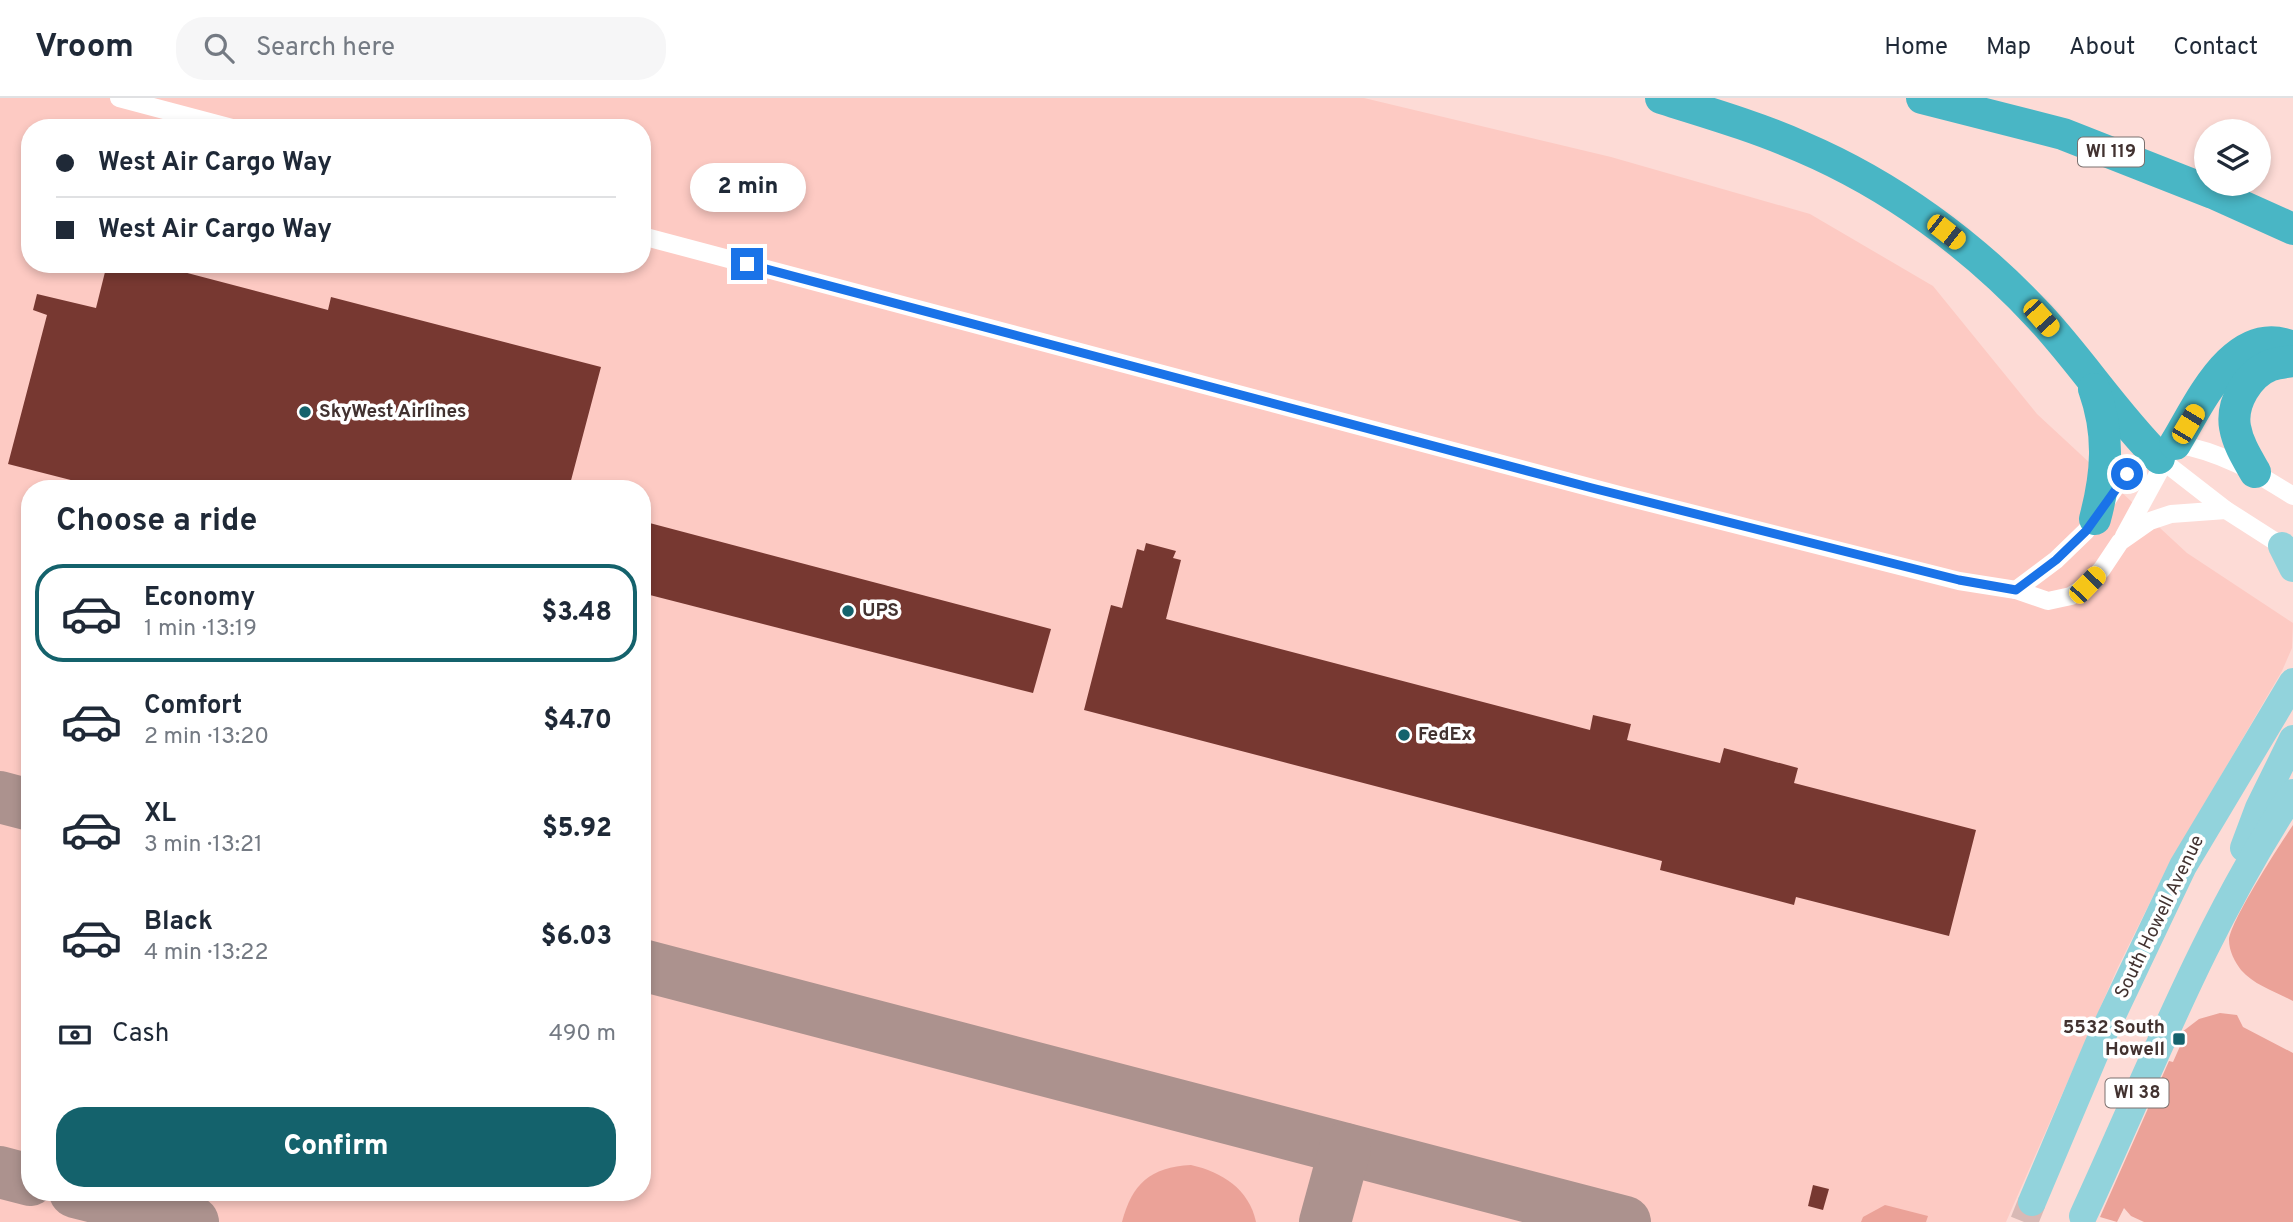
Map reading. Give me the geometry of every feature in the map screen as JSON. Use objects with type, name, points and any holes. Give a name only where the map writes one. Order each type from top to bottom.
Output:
[{"type":"highway","points":[[1661,98],[1802,147],[1866,179],[1906,204],[1958,241],[2011,288],[2055,334],[2090,378],[2167,451],[2212,383],[2232,359],[2247,347],[2268,342],[2293,347]]},
{"type":"highway","name":"WI 119","points":[[1922,98],[2063,134],[2213,193],[2293,229]]},
{"type":"highway","points":[[2255,472],[2242,449],[2235,425],[2237,401],[2249,381],[2269,366],[2293,361]]},
{"type":"highway","points":[[2090,378],[2103,417],[2106,445],[2105,473],[2095,519]]},
{"type":"main road","name":"South Howell Avenue","points":[[2032,1202],[2108,1024],[2183,866],[2293,682]]},
{"type":"main road","points":[[2218,920],[2259,808],[2293,739]]},
{"type":"main road","name":"WI 38","points":[[2083,1216],[2218,920],[2256,851],[2293,793]]},
{"type":"street","points":[[119,98],[198,119]]},
{"type":"street","points":[[651,238],[1592,488],[1959,580],[2016,590],[2048,601],[2071,596],[2087,585],[2102,569],[2159,472],[2167,451]]},
{"type":"street","points":[[2016,590],[2056,560],[2086,531],[2132,469],[2145,459],[2167,451],[2217,453],[2255,472],[2293,496]]},
{"type":"street","points":[[2167,451],[2225,510],[2289,556]]},
{"type":"street","points":[[2120,542],[2150,521],[2171,513],[2225,510]]},
{"type":"shaded area","points":[[0,98],[1364,98],[1611,157],[1810,214],[1933,286],[2037,414],[2187,553],[2293,623],[2292,648],[2282,671],[2167,868],[2118,967],[2006,1222],[0,1222]]},
{"type":"shaded area","points":[[2293,825],[2293,1001],[2246,975],[2235,960],[2229,940],[2246,900]]},
{"type":"shaded area","points":[[2220,1013],[2237,1015],[2243,1027],[2293,1053],[2293,1222],[2144,1222],[2131,1216],[2124,1208],[2117,1222],[2100,1217],[2169,1061],[2173,1062],[2185,1035],[2182,1032],[2199,1019]]},
{"type":"shaded area","points":[[1191,1165],[1223,1177],[1241,1191],[1256,1222],[1122,1222],[1131,1197],[1145,1180],[1164,1169]]},
{"type":"shaded area","points":[[1885,1205],[1928,1216],[1926,1222],[1861,1222],[1863,1217]]},
{"type":"building","name":"SkyWest Airlines","points":[[105,273],[187,273],[328,310],[331,297],[601,367],[571,480],[71,480],[8,464],[47,315],[33,310],[37,294],[96,308]]},
{"type":"building","name":"UPS","points":[[651,523],[1051,629],[1033,693],[651,595]]},
{"type":"building","name":"FedEx","points":[[1146,543],[1176,551],[1173,558],[1181,560],[1166,619],[1590,730],[1593,715],[1631,724],[1627,740],[1720,763],[1724,748],[1798,768],[1794,783],[1976,830],[1949,936],[1796,897],[1794,905],[1660,870],[1662,861],[1084,710],[1111,605],[1122,608],[1137,549],[1144,551]]},
{"type":"building","points":[[1813,1185],[1829,1189],[1823,1210],[1808,1206]]},
{"type":"taxiway","points":[[0,797],[21,803]]},
{"type":"taxiway","points":[[651,967],[1625,1222]]},
{"type":"taxiway","points":[[1325,1222],[1345,1149]]},
{"type":"taxiway","points":[[0,1172],[21,1178]]},
{"type":"taxiway","points":[[110,1201],[193,1222]]},
{"type":"tunnel","points":[[2024,1222],[2032,1202]]},
{"type":"place","name":"SkyWest Airlines","points":[[305,412]]},
{"type":"place","name":"UPS","points":[[848,611]]},
{"type":"place","name":"FedEx","points":[[1404,735]]},
{"type":"place","name":"5532 South Howell","points":[[2179,1039]]},
{"type":"route","points":[[747,264],[1592,488],[1959,580],[2016,590],[2070,548],[2086,531],[2127,474]]}]
